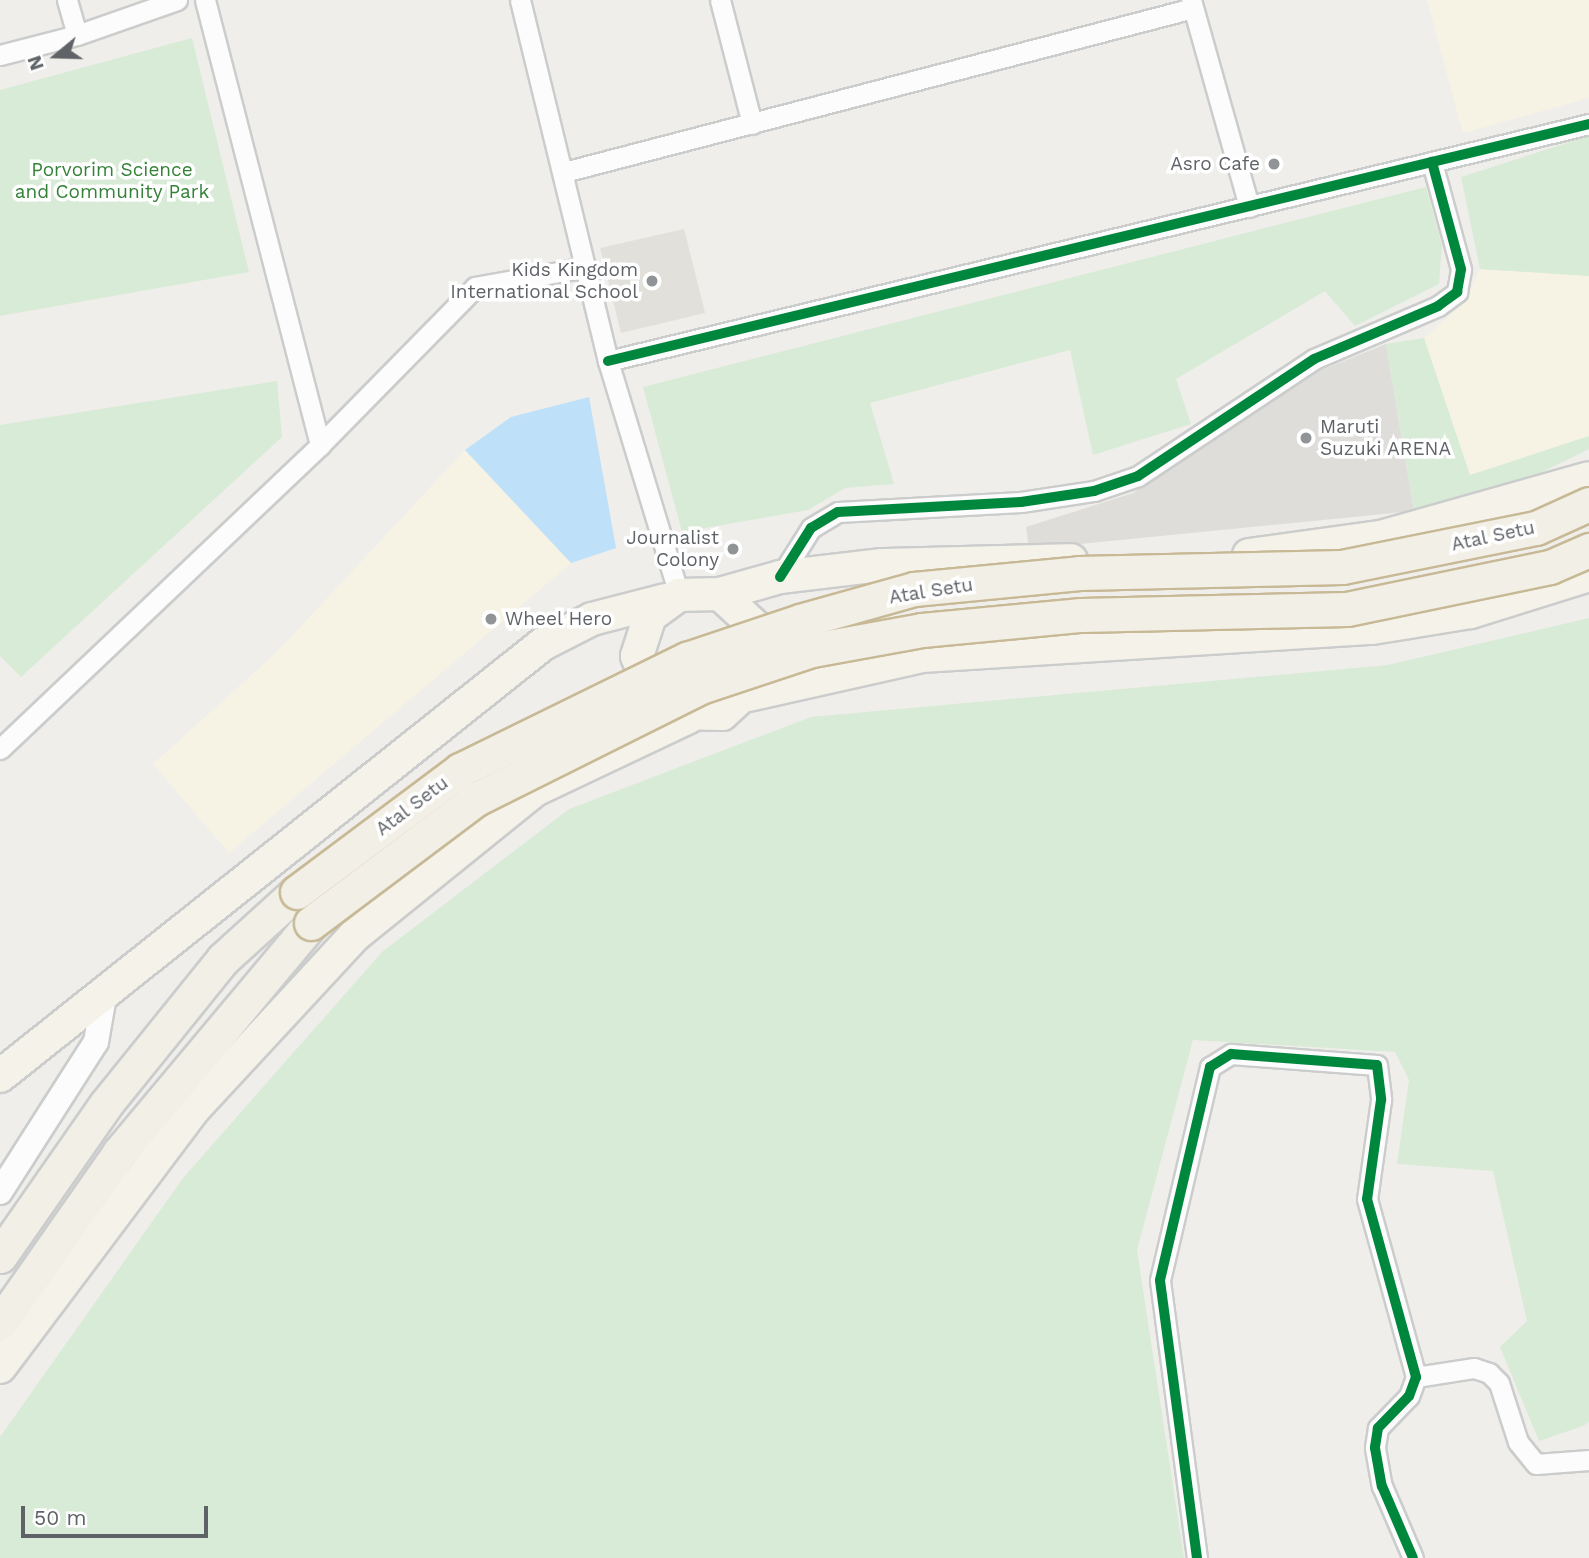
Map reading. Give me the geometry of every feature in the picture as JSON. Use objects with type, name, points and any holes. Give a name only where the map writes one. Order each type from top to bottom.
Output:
[{"type":"highway","name":"Atal Setu","points":[[0,1256],[106,1104],[223,959],[297,892],[460,770],[675,665],[800,621],[928,588],[1079,573],[1342,567],[1536,528],[1589,504]]},
{"type":"highway","name":"Atal Setu","points":[[0,1322],[119,1153],[311,923],[499,787],[703,686],[812,650],[922,630],[1081,615],[1347,609],[1550,568],[1589,550]]},
{"type":"main road","points":[[0,1076],[104,996],[140,959],[543,645],[593,619],[673,598],[720,594],[780,577],[882,565],[1270,555],[1474,515],[1589,478]]},
{"type":"main road","points":[[0,1367],[193,1110],[354,936],[535,790],[689,717],[722,714],[749,695],[922,656],[1372,628],[1471,612],[1589,575]]},
{"type":"main road","points":[[720,594],[736,602],[758,629],[763,664],[749,695]]},
{"type":"main road","points":[[673,598],[643,629],[639,671],[663,706],[689,717]]},
{"type":"street","points":[[67,0],[77,35]]},
{"type":"street","points":[[0,55],[77,35],[177,0]]},
{"type":"street","points":[[205,0],[320,445]]},
{"type":"street","points":[[520,0],[608,361],[673,598]]},
{"type":"street","points":[[720,0],[752,124]]},
{"type":"street","points":[[564,172],[752,124],[1192,4],[1249,206]]},
{"type":"street","points":[[608,361],[1589,124]]},
{"type":"street","points":[[780,577],[811,528],[838,512],[1021,502],[1094,491],[1138,475],[1314,359],[1438,306],[1457,292],[1461,269],[1432,162]]},
{"type":"street","points":[[0,749],[320,445],[475,287],[586,267]]},
{"type":"street","points":[[0,1192],[96,1042],[104,996]]},
{"type":"street","points":[[1197,1558],[1160,1280],[1210,1067],[1231,1054],[1377,1065],[1381,1100],[1367,1199],[1416,1377],[1409,1396],[1378,1428],[1375,1448],[1382,1486],[1413,1558]]},
{"type":"street","points":[[1416,1377],[1474,1368],[1489,1373],[1499,1382],[1518,1442],[1536,1464],[1589,1460]]},
{"type":"shaded area","points":[[1427,0],[1589,0],[1589,98],[1463,133]]},
{"type":"shaded area","name":"Kids Kingdom International School","points":[[684,229],[705,313],[621,333],[600,248]]},
{"type":"shaded area","points":[[1480,269],[1589,276],[1589,436],[1470,476],[1424,338],[1465,302]]},
{"type":"shaded area","name":"Maruti Suzuki ARENA","points":[[1386,344],[1414,511],[1029,549],[1026,527],[1133,493],[1289,383]]},
{"type":"shaded area","points":[[465,450],[571,563],[229,853],[153,764],[277,652]]},
{"type":"green space","name":"Porvorim Science and Community Park","points":[[192,38],[249,272],[0,316],[0,90]]},
{"type":"green space","points":[[1589,136],[1589,276],[1480,269],[1461,177]]},
{"type":"green space","points":[[1426,187],[1442,246],[1439,284],[1355,326],[1325,291],[1176,379],[1191,424],[1093,455],[1070,350],[870,403],[894,484],[845,488],[808,510],[682,532],[643,387]]},
{"type":"green space","points":[[1424,338],[1470,475],[1589,436],[1589,449],[1532,477],[1414,511],[1386,344]]},
{"type":"green space","points":[[277,381],[282,437],[21,677],[0,656],[0,425]]},
{"type":"green space","points":[[1589,618],[1589,1422],[1583,1426],[1539,1441],[1500,1347],[1527,1321],[1493,1171],[1397,1164],[1409,1080],[1395,1052],[1193,1040],[1137,1250],[1184,1558],[0,1558],[0,1437],[183,1178],[382,952],[569,809],[811,717],[1388,665]]},
{"type":"water","points":[[589,397],[616,548],[571,563],[465,450],[511,417]]},
{"type":"cycle path","points":[[608,361],[1589,124]]},
{"type":"cycle path","points":[[780,577],[811,528],[838,512],[1021,502],[1094,491],[1138,476],[1314,359],[1438,306],[1457,292],[1461,269],[1432,162]]},
{"type":"cycle path","points":[[1197,1558],[1160,1280],[1210,1067],[1231,1054],[1377,1065],[1381,1100],[1367,1199],[1416,1377],[1409,1396],[1378,1428],[1375,1448],[1382,1486],[1413,1558]]},
{"type":"place","name":"Asro Cafe","points":[[1274,164]]},
{"type":"place","name":"Kids Kingdom International School","points":[[652,281]]},
{"type":"place","name":"Maruti Suzuki ARENA","points":[[1306,438]]},
{"type":"place","name":"Journalist Colony","points":[[733,549]]},
{"type":"place","name":"Wheel Hero","points":[[491,619]]}]
